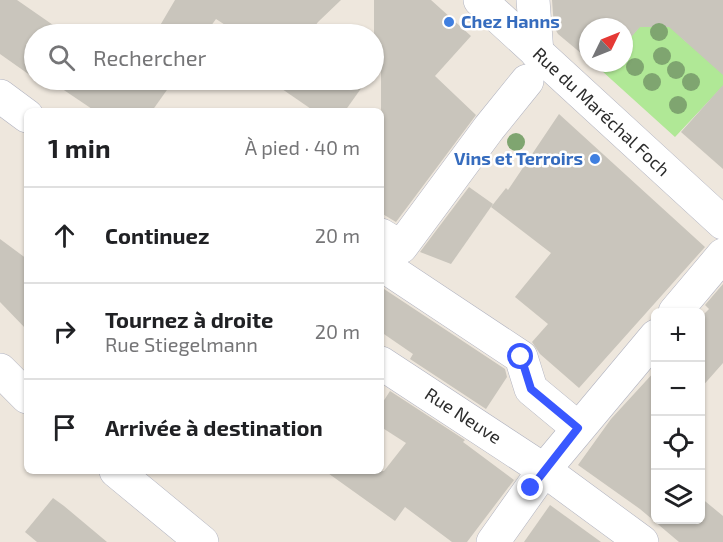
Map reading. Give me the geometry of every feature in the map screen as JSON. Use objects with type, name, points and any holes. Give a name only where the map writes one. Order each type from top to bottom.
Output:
[{"type":"street","name":"Rue du Maréchal Foch","points":[[480,0],[532,67],[723,223]]},
{"type":"street","points":[[384,236],[401,247],[532,67],[533,0]]},
{"type":"street","points":[[0,96],[24,114]]},
{"type":"street","points":[[678,308],[723,255]]},
{"type":"street","points":[[384,266],[521,357],[531,389],[578,428]]},
{"type":"street","points":[[493,542],[544,470],[651,342]]},
{"type":"street","name":"Rue Neuve","points":[[384,365],[544,470],[642,542]]},
{"type":"street","points":[[0,369],[24,394]]},
{"type":"street","points":[[120,474],[202,542]]},
{"type":"green space","points":[[657,6],[672,26],[692,46],[723,62],[723,86],[675,137],[603,72],[633,72],[633,34]]},
{"type":"building","points":[[0,0],[17,0],[52,24],[24,24],[24,71],[0,54]]},
{"type":"building","points":[[175,0],[341,0],[316,24],[224,24],[216,19],[212,24],[161,24]]},
{"type":"building","points":[[374,0],[431,0],[471,36],[435,76],[476,115],[396,222],[384,215],[384,108],[381,108],[381,90],[384,90],[384,24],[374,24]]},
{"type":"building","points":[[552,0],[723,0],[723,75],[669,27],[640,27],[633,35],[633,18],[579,18],[579,52],[558,34],[554,27]]},
{"type":"building","points":[[723,85],[723,169],[681,132]]},
{"type":"building","points":[[64,90],[167,90],[154,108],[91,108]]},
{"type":"building","points":[[284,90],[360,90],[347,108],[310,108]]},
{"type":"building","points":[[559,114],[705,247],[579,388],[540,354],[532,342],[548,324],[515,297],[551,253],[491,207],[506,188],[508,190]]},
{"type":"building","points":[[469,187],[493,204],[451,264],[420,252]]},
{"type":"building","points":[[0,239],[24,257],[24,327],[0,302]]},
{"type":"building","points":[[723,284],[723,363],[705,383],[705,313],[709,309],[705,305]]},
{"type":"building","points":[[384,289],[505,369],[507,377],[486,409],[410,359],[413,354],[384,334]]},
{"type":"building","points":[[651,375],[651,518],[578,465],[611,419]]},
{"type":"building","points":[[390,391],[465,440],[463,442],[514,480],[467,542],[452,542],[405,507],[395,521],[329,474],[384,474],[406,443],[384,429],[384,400]]},
{"type":"building","points":[[53,498],[107,542],[37,542],[25,532]]},
{"type":"building","points":[[705,501],[723,516],[723,542],[679,542],[658,524],[705,524]]},
{"type":"building","points":[[550,505],[601,542],[524,542]]},
{"type":"place","name":"Chez Hanns","points":[[449,22]]},
{"type":"place","name":"Vins et Terroirs","points":[[595,159]]},
{"type":"route","points":[[521,357],[531,389],[578,428],[531,488]]}]
